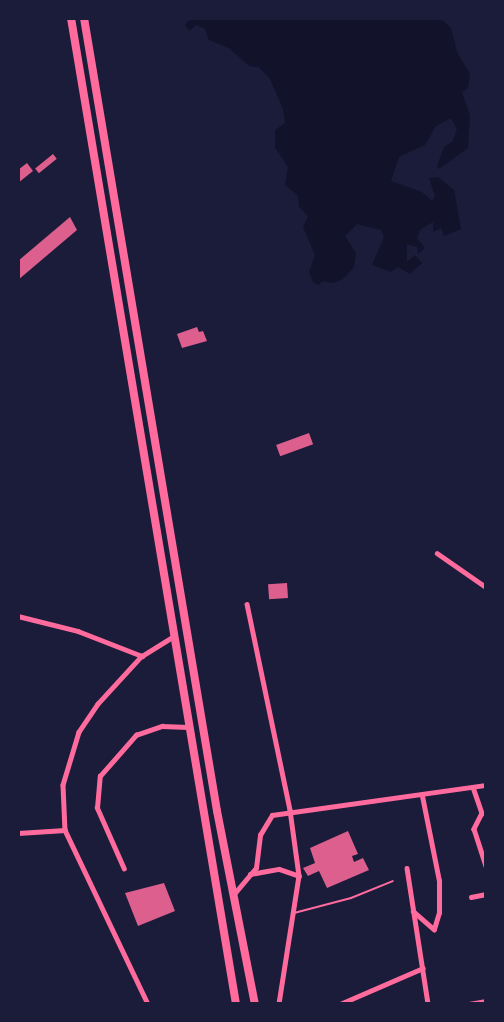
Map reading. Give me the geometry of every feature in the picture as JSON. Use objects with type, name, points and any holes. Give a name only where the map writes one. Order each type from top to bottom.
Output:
[{"type":"highway","points":[[71,18],[172,637],[236,1004]]},
{"type":"highway","points":[[84,18],[232,896],[255,1004]]},
{"type":"street","points":[[437,553],[486,587]]},
{"type":"street","points":[[247,604],[290,810],[298,876],[279,1004]]},
{"type":"street","points":[[18,616],[78,631],[142,656]]},
{"type":"street","points":[[148,1004],[65,830],[63,785],[79,732],[98,704],[142,656],[172,637]]},
{"type":"street","points":[[124,869],[97,808],[100,776],[136,735],[162,726],[188,727]]},
{"type":"street","points":[[232,896],[256,868],[260,835],[265,823],[272,815],[290,810],[423,796],[486,785]]},
{"type":"street","points":[[473,787],[482,813],[474,830],[486,866]]},
{"type":"street","points":[[413,911],[434,929],[439,913],[439,881],[423,796]]},
{"type":"street","points":[[18,833],[65,830]]},
{"type":"street","points":[[407,868],[429,1004]]},
{"type":"street","points":[[250,874],[279,869],[298,876]]},
{"type":"street","points":[[471,897],[486,894]]},
{"type":"street","points":[[340,1004],[423,968]]},
{"type":"street","points":[[469,1004],[486,1001]]},
{"type":"lane","points":[[294,913],[351,898],[393,881]]},
{"type":"shaded area","points":[[191,18],[440,18],[451,28],[457,52],[470,74],[468,88],[462,92],[470,116],[468,148],[439,169],[437,166],[444,147],[453,141],[457,129],[451,118],[436,126],[425,145],[399,157],[391,181],[422,192],[432,201],[435,196],[429,178],[438,177],[454,190],[461,229],[444,236],[441,228],[433,232],[433,222],[421,229],[417,238],[425,248],[418,254],[417,247],[407,244],[407,262],[415,255],[422,263],[410,274],[398,267],[391,272],[372,265],[384,237],[381,230],[357,224],[345,236],[356,253],[354,267],[343,279],[333,283],[323,281],[318,285],[313,282],[309,272],[315,255],[303,227],[308,216],[299,207],[298,196],[285,185],[288,167],[275,147],[275,130],[285,123],[283,109],[270,79],[259,67],[249,66],[229,48],[209,40],[205,29],[196,25],[189,31],[185,25]]},
{"type":"building","points":[[53,154],[57,159],[39,173],[35,168]]},
{"type":"building","points":[[27,163],[33,171],[18,183],[18,170]]},
{"type":"building","points":[[70,217],[77,230],[18,280],[18,261]]},
{"type":"building","points":[[197,327],[199,332],[203,331],[207,341],[182,348],[177,334]]},
{"type":"building","points":[[309,433],[313,444],[280,456],[276,445]]},
{"type":"building","points":[[287,583],[288,598],[269,599],[268,584]]},
{"type":"building","points":[[348,831],[358,854],[352,856],[354,862],[363,858],[369,870],[327,888],[319,871],[308,876],[303,868],[315,863],[310,848]]},
{"type":"building","points":[[164,883],[175,911],[138,926],[125,893]]}]
